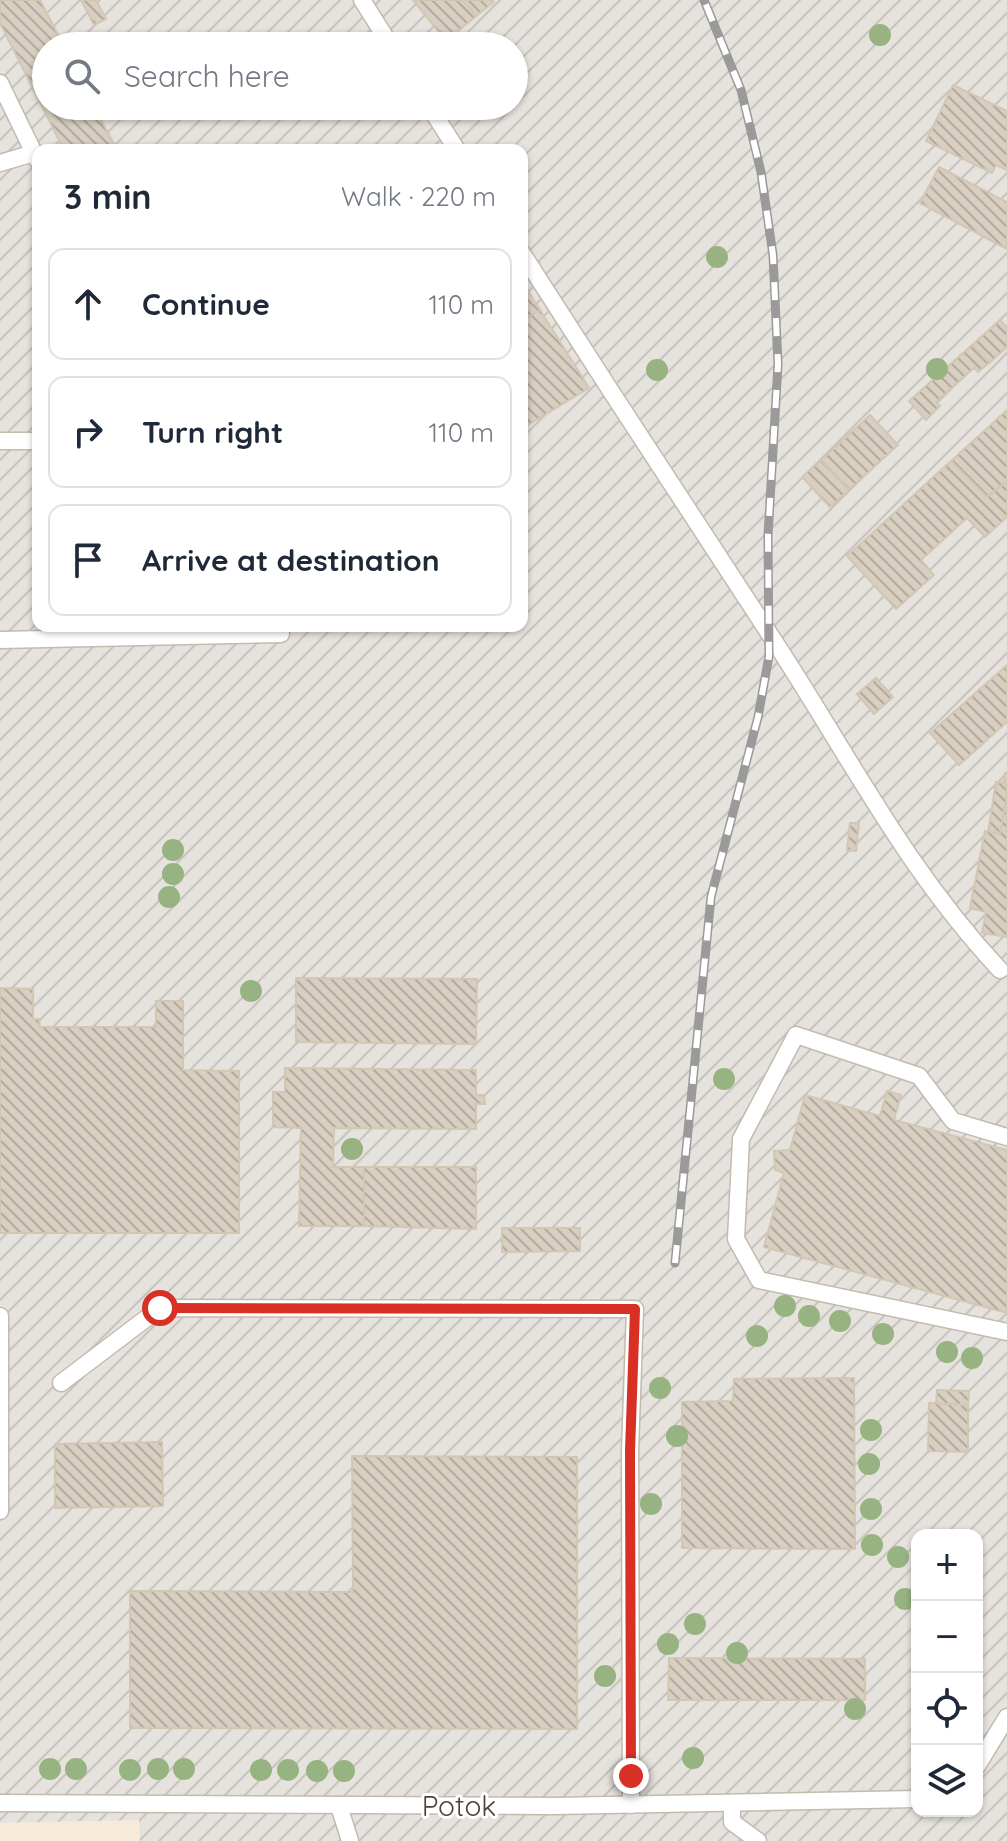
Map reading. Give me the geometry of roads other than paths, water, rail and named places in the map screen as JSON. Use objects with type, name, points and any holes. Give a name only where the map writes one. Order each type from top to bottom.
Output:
[{"type":"lane","points":[[362,0],[382,32]]},
{"type":"lane","points":[[0,83],[32,149]]},
{"type":"lane","points":[[438,120],[453,144]]},
{"type":"lane","points":[[0,163],[32,158]]},
{"type":"lane","points":[[528,262],[780,652],[897,841],[952,918],[1000,970]]},
{"type":"lane","points":[[0,441],[32,441]]},
{"type":"lane","points":[[0,640],[280,632]]},
{"type":"lane","points":[[1007,1137],[953,1121],[919,1076],[796,1035],[741,1139],[736,1239],[759,1280],[1007,1332]]},
{"type":"lane","points":[[61,1383],[160,1308],[635,1309],[630,1466],[631,1805]]},
{"type":"lane","points":[[0,1316],[0,1511]]},
{"type":"lane","points":[[983,1756],[1007,1717]]},
{"type":"lane","name":"Potok","points":[[0,1803],[732,1805],[911,1799]]},
{"type":"lane","points":[[732,1805],[732,1822],[758,1841]]},
{"type":"lane","points":[[339,1806],[350,1841]]},
{"type":"railway","points":[[675,1263],[711,897],[758,717],[769,656],[768,536],[778,364],[773,255],[761,172],[741,90],[704,0]]}]
